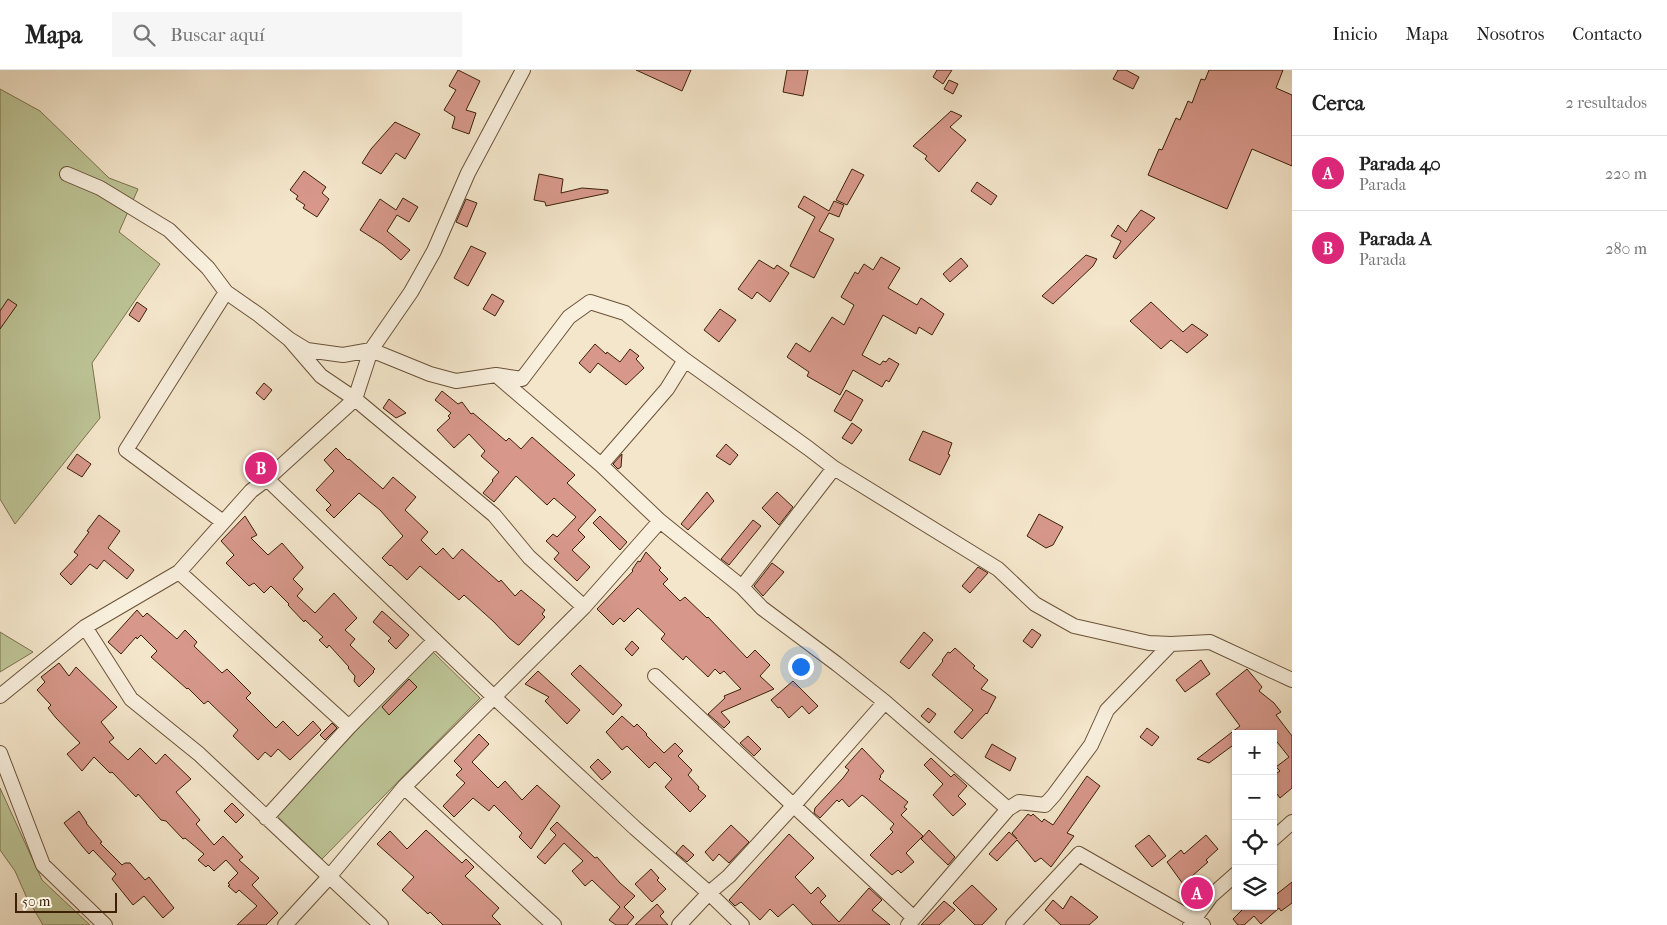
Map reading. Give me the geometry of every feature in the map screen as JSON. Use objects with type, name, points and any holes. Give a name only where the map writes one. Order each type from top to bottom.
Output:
[{"type":"street","points":[[0,696],[85,627],[180,572],[252,491],[355,399],[371,350],[411,292],[434,251],[468,173],[523,70]]},
{"type":"street","points":[[67,174],[100,188],[169,230],[208,268],[226,292],[289,339],[307,350],[343,355],[371,350],[430,374],[456,381],[496,375],[522,379],[569,317],[590,302],[625,313],[685,360],[834,468],[998,569],[1035,604],[1074,626],[1149,643],[1210,642],[1292,680]]},
{"type":"street","points":[[224,522],[126,450],[226,292]]},
{"type":"street","points":[[289,339],[321,376],[355,399],[494,515],[530,557],[584,607]]},
{"type":"street","points":[[601,465],[667,389],[685,360]]},
{"type":"street","points":[[496,375],[601,465],[660,520],[742,587],[762,608],[885,702],[1008,809]]},
{"type":"street","points":[[742,587],[834,468]]},
{"type":"street","points":[[267,479],[495,698],[742,925]]},
{"type":"street","points":[[285,925],[330,877],[404,787],[584,607],[660,520]]},
{"type":"street","points":[[180,572],[348,727]]},
{"type":"street","points":[[85,627],[131,699],[199,754],[381,925]]},
{"type":"street","points":[[266,818],[348,727],[435,640]]},
{"type":"street","points":[[654,676],[794,806],[911,921],[1008,809],[1019,802],[1045,805],[1091,745],[1107,710],[1171,644]]},
{"type":"street","points":[[679,925],[709,893],[729,876],[794,806],[885,702]]},
{"type":"street","points":[[0,753],[43,865],[105,925]]},
{"type":"street","points":[[404,787],[554,925]]},
{"type":"street","points":[[1277,835],[1292,822]]},
{"type":"street","points":[[1014,925],[1079,854],[1196,923],[1212,896],[1232,878]]},
{"type":"green space","points":[[0,89],[40,111],[109,178],[138,189],[119,232],[160,264],[92,363],[100,418],[15,524],[0,499]]},
{"type":"green space","points":[[0,632],[33,652],[0,672]]},
{"type":"green space","points":[[432,651],[480,698],[322,859],[276,815]]},
{"type":"green space","points":[[0,788],[42,880],[90,925],[43,925],[26,896],[15,871],[0,850]]},
{"type":"building","points":[[458,70],[480,81],[466,110],[476,113],[469,134],[452,128],[455,117],[444,110],[456,90],[449,86]]},
{"type":"building","points":[[636,70],[691,70],[682,91]]},
{"type":"building","points":[[787,70],[808,70],[803,96],[783,92]]},
{"type":"building","points":[[937,70],[952,70],[943,84],[933,77]]},
{"type":"building","points":[[1118,70],[1126,70],[1139,77],[1133,89],[1113,79]]},
{"type":"building","points":[[1209,70],[1283,70],[1276,88],[1292,95],[1292,166],[1252,149],[1227,209],[1148,175],[1159,149],[1162,150],[1176,118],[1180,120],[1188,101],[1192,103],[1201,79],[1205,80]]},
{"type":"building","points":[[949,80],[958,84],[953,94],[944,89]]},
{"type":"building","points":[[951,111],[962,116],[950,127],[966,140],[939,172],[925,159],[927,156],[913,146]]},
{"type":"building","points":[[395,122],[420,134],[405,159],[396,153],[381,174],[362,163],[371,149]]},
{"type":"building","points":[[852,169],[864,175],[847,205],[836,200]]},
{"type":"building","points":[[304,171],[326,187],[322,193],[329,199],[317,217],[303,208],[305,205],[296,199],[298,196],[290,190]]},
{"type":"building","points":[[539,174],[563,179],[561,193],[582,188],[608,190],[608,193],[546,206],[545,202],[534,200]]},
{"type":"building","points":[[977,182],[997,196],[991,205],[971,191]]},
{"type":"building","points":[[804,196],[829,211],[834,201],[844,205],[839,217],[829,213],[819,231],[834,239],[814,278],[790,266],[815,217],[798,207]]},
{"type":"building","points":[[403,198],[418,207],[409,222],[397,215],[387,231],[410,250],[401,260],[382,244],[360,230],[380,199],[396,210]]},
{"type":"building","points":[[466,199],[477,203],[467,227],[456,222]]},
{"type":"building","points":[[1141,210],[1155,218],[1116,259],[1113,257],[1121,241],[1111,236],[1118,225],[1126,232]]},
{"type":"building","points":[[471,246],[486,253],[468,286],[454,278]]},
{"type":"building","points":[[1086,255],[1097,259],[1093,266],[1053,304],[1042,296]]},
{"type":"building","points":[[881,257],[900,268],[888,288],[917,305],[921,298],[944,314],[932,335],[919,327],[916,334],[883,315],[862,355],[880,365],[889,358],[899,364],[889,382],[886,380],[882,387],[853,370],[840,395],[807,376],[809,372],[787,357],[796,343],[810,352],[832,317],[844,325],[854,305],[841,297],[855,272],[858,274],[864,264],[873,270]]},
{"type":"building","points":[[961,258],[968,266],[950,282],[943,274]]},
{"type":"building","points":[[759,260],[774,269],[777,265],[789,273],[770,302],[757,292],[752,299],[738,289]]},
{"type":"building","points":[[492,294],[504,301],[495,316],[483,309]]},
{"type":"building","points":[[8,299],[17,305],[0,329],[0,311]]},
{"type":"building","points":[[137,302],[147,309],[139,322],[129,315]]},
{"type":"building","points":[[1151,302],[1183,332],[1192,324],[1208,335],[1187,353],[1171,340],[1161,349],[1130,321]]},
{"type":"building","points":[[720,309],[736,320],[719,342],[704,330]]},
{"type":"building","points":[[595,344],[606,354],[607,352],[620,362],[630,349],[639,356],[636,359],[644,368],[626,385],[598,363],[590,373],[579,363]]},
{"type":"building","points":[[264,383],[272,390],[264,400],[256,393]]},
{"type":"building","points":[[846,390],[863,400],[851,421],[834,411]]},
{"type":"building","points":[[442,391],[458,404],[462,402],[471,414],[473,413],[506,441],[509,438],[521,449],[532,437],[575,475],[567,483],[596,510],[578,530],[585,537],[572,550],[590,567],[577,581],[554,559],[559,553],[546,541],[553,534],[557,537],[576,517],[554,498],[547,505],[516,476],[494,502],[483,493],[499,472],[481,456],[485,451],[469,434],[454,448],[437,430],[450,418],[448,416],[451,413],[435,400]]},
{"type":"building","points":[[389,399],[406,413],[396,418],[383,408]]},
{"type":"building","points":[[852,423],[862,430],[852,444],[842,438]]},
{"type":"building","points":[[923,431],[952,443],[948,454],[950,455],[940,475],[909,460]]},
{"type":"building","points":[[726,444],[738,455],[730,465],[716,456]]},
{"type":"building","points":[[336,448],[383,489],[393,477],[416,497],[405,510],[428,532],[421,540],[436,555],[443,548],[453,559],[462,549],[499,582],[501,580],[515,596],[521,590],[545,610],[542,614],[545,617],[519,645],[509,638],[464,595],[459,600],[420,566],[407,580],[390,566],[382,558],[403,536],[380,510],[359,493],[334,518],[326,510],[331,505],[316,490],[334,471],[324,460]]},
{"type":"building","points":[[77,454],[91,464],[82,477],[67,468]]},
{"type":"building","points":[[622,454],[621,467],[618,469],[613,464]]},
{"type":"building","points":[[707,492],[714,501],[688,530],[681,524]]},
{"type":"building","points":[[777,492],[793,507],[779,525],[762,508]]},
{"type":"building","points":[[1039,514],[1063,527],[1053,545],[1046,548],[1027,536]]},
{"type":"building","points":[[99,515],[120,531],[108,548],[134,570],[127,579],[104,560],[97,569],[90,564],[71,585],[60,574],[78,555],[74,552]]},
{"type":"building","points":[[245,516],[257,535],[251,538],[268,555],[282,543],[303,567],[293,579],[303,589],[297,596],[315,613],[334,593],[357,618],[345,630],[355,639],[350,645],[375,669],[359,687],[354,681],[355,676],[349,667],[329,645],[327,648],[319,640],[323,637],[305,620],[304,622],[271,586],[264,593],[254,583],[249,586],[226,563],[234,555],[221,541]]},
{"type":"building","points":[[600,516],[627,542],[620,550],[593,523]]},
{"type":"building","points":[[753,520],[761,526],[729,565],[721,559]]},
{"type":"building","points":[[646,552],[661,568],[659,570],[668,579],[663,584],[680,601],[685,597],[708,617],[747,658],[755,650],[770,665],[760,676],[774,689],[721,712],[730,722],[724,728],[708,714],[725,698],[724,696],[741,689],[724,671],[720,674],[715,669],[708,677],[686,656],[683,660],[661,639],[665,634],[638,608],[624,622],[620,618],[613,625],[597,609],[633,571],[638,561],[640,562]]},
{"type":"building","points":[[772,563],[784,572],[763,596],[754,586]]},
{"type":"building","points":[[978,567],[988,573],[970,593],[962,586]]},
{"type":"building","points":[[137,610],[143,617],[147,613],[177,639],[185,630],[197,642],[194,646],[222,673],[227,669],[251,693],[246,698],[276,728],[283,721],[298,736],[313,721],[321,730],[290,760],[278,749],[271,757],[265,752],[258,760],[233,736],[238,730],[208,701],[204,704],[151,657],[157,651],[141,635],[137,639],[136,637],[121,654],[108,642]]},
{"type":"building","points":[[382,611],[409,635],[396,649],[388,641],[391,638],[373,622]]},
{"type":"building","points":[[1032,629],[1041,635],[1032,648],[1023,641]]},
{"type":"building","points":[[924,632],[933,640],[909,669],[900,662]]},
{"type":"building","points":[[632,641],[639,648],[632,656],[625,649]]},
{"type":"building","points":[[955,648],[975,666],[973,668],[988,680],[981,689],[996,697],[987,714],[962,739],[954,732],[973,710],[932,675],[948,652],[950,653]]},
{"type":"building","points":[[1201,660],[1210,674],[1185,692],[1176,680]]},
{"type":"building","points":[[59,663],[69,676],[76,667],[117,707],[101,722],[114,738],[109,742],[128,760],[140,748],[156,764],[165,754],[191,779],[176,792],[200,820],[196,824],[214,845],[223,836],[243,857],[239,860],[259,878],[252,885],[278,913],[266,925],[237,925],[257,906],[239,890],[236,893],[228,886],[230,885],[228,883],[238,873],[226,860],[214,871],[208,865],[206,867],[198,860],[204,854],[185,838],[183,839],[166,821],[161,820],[138,794],[136,797],[112,772],[110,773],[94,757],[82,771],[67,754],[80,743],[56,718],[48,708],[51,705],[37,690],[45,682],[41,677]]},
{"type":"building","points":[[580,665],[622,705],[613,715],[571,674]]},
{"type":"building","points":[[1247,669],[1262,687],[1259,691],[1274,703],[1281,712],[1276,715],[1292,736],[1292,788],[1280,798],[1277,794],[1277,773],[1280,771],[1277,766],[1289,757],[1277,742],[1277,730],[1235,730],[1240,726],[1216,694]]},
{"type":"building","points":[[538,671],[580,710],[567,724],[545,701],[549,697],[525,684]]},
{"type":"building","points":[[409,679],[417,687],[389,715],[382,707]]},
{"type":"building","points":[[793,681],[818,706],[809,714],[802,706],[789,718],[771,700]]},
{"type":"building","points":[[928,708],[936,714],[929,723],[921,716]]},
{"type":"building","points":[[622,716],[634,727],[637,724],[664,753],[675,743],[683,751],[678,756],[692,770],[688,775],[699,787],[698,789],[706,796],[690,812],[665,787],[672,779],[655,762],[649,768],[627,746],[622,750],[606,732]]},
{"type":"building","points":[[332,723],[337,728],[325,740],[320,735]]},
{"type":"building","points":[[1147,728],[1159,737],[1152,746],[1140,737]]},
{"type":"building","points":[[1232,732],[1232,746],[1209,763],[1197,759]]},
{"type":"building","points":[[479,734],[489,744],[472,762],[498,788],[505,781],[522,800],[537,785],[560,806],[531,849],[519,837],[522,833],[494,805],[489,811],[473,798],[454,817],[443,806],[465,783],[456,775],[462,769],[454,761]]},
{"type":"building","points":[[748,736],[761,749],[754,756],[740,743]]},
{"type":"building","points":[[992,744],[1016,758],[1010,771],[985,757]]},
{"type":"building","points":[[862,748],[884,771],[879,779],[908,802],[904,807],[907,809],[901,815],[923,836],[906,853],[914,862],[901,873],[898,870],[892,875],[870,855],[893,832],[890,829],[894,824],[862,795],[849,807],[842,799],[839,802],[837,800],[820,818],[814,813],[815,808],[849,770],[845,767]]},
{"type":"building","points":[[931,758],[951,777],[954,774],[967,786],[958,796],[966,804],[953,816],[933,795],[943,784],[924,765]]},
{"type":"building","points":[[598,759],[611,772],[602,780],[590,767]]},
{"type":"building","points":[[1087,776],[1100,786],[1067,833],[1074,836],[1051,867],[1041,858],[1035,862],[1017,840],[997,861],[989,854],[1009,832],[1017,839],[1012,833],[1028,814],[1031,816],[1033,814],[1042,822],[1044,819],[1053,825]]},
{"type":"building","points":[[232,803],[244,815],[236,823],[224,811]]},
{"type":"building","points":[[79,811],[86,823],[102,842],[100,843],[122,865],[130,863],[145,880],[149,877],[174,908],[163,918],[144,896],[133,905],[112,879],[116,874],[93,850],[89,854],[82,846],[64,823]]},
{"type":"building","points":[[557,822],[595,858],[597,857],[620,883],[635,896],[624,907],[634,917],[627,925],[616,925],[609,920],[620,907],[592,880],[585,886],[572,871],[583,861],[564,843],[545,864],[537,857],[556,835],[550,829]]},
{"type":"building","points":[[731,825],[749,842],[729,863],[719,854],[713,861],[705,852]]},
{"type":"building","points":[[426,830],[462,863],[466,859],[474,867],[465,876],[499,908],[492,916],[501,925],[443,925],[402,890],[414,877],[377,844],[390,831],[407,849]]},
{"type":"building","points":[[929,830],[955,857],[948,865],[921,839]]},
{"type":"building","points":[[789,834],[814,858],[795,877],[811,894],[818,887],[826,896],[820,902],[839,922],[869,888],[882,900],[872,910],[890,925],[813,925],[793,904],[778,917],[770,909],[760,920],[741,902],[735,906],[729,900]]},
{"type":"building","points":[[1149,835],[1166,856],[1152,867],[1135,846]]},
{"type":"building","points":[[1206,835],[1218,849],[1206,860],[1208,862],[1183,884],[1167,862],[1181,850],[1184,854]]},
{"type":"building","points":[[683,845],[694,855],[687,862],[676,853]]},
{"type":"building","points":[[651,869],[659,878],[657,880],[666,889],[652,902],[635,884]]},
{"type":"building","points":[[1292,882],[1292,903],[1281,911],[1279,908],[1277,910],[1277,894]]},
{"type":"building","points":[[972,885],[997,909],[982,925],[975,925],[953,903]]},
{"type":"building","points":[[1071,896],[1098,917],[1089,925],[1061,925],[1045,910],[1053,900],[1063,909]]},
{"type":"building","points":[[944,901],[955,910],[939,925],[921,925]]},
{"type":"building","points":[[657,904],[664,912],[660,916],[668,925],[635,925]]},
{"type":"building","points":[[1242,910],[1277,910],[1261,924],[1254,916],[1244,925],[1238,925],[1233,919]]},
{"type":"place","name":"Parada A","points":[[261,468]]},
{"type":"place","name":"Parada 40","points":[[1197,893]]}]
